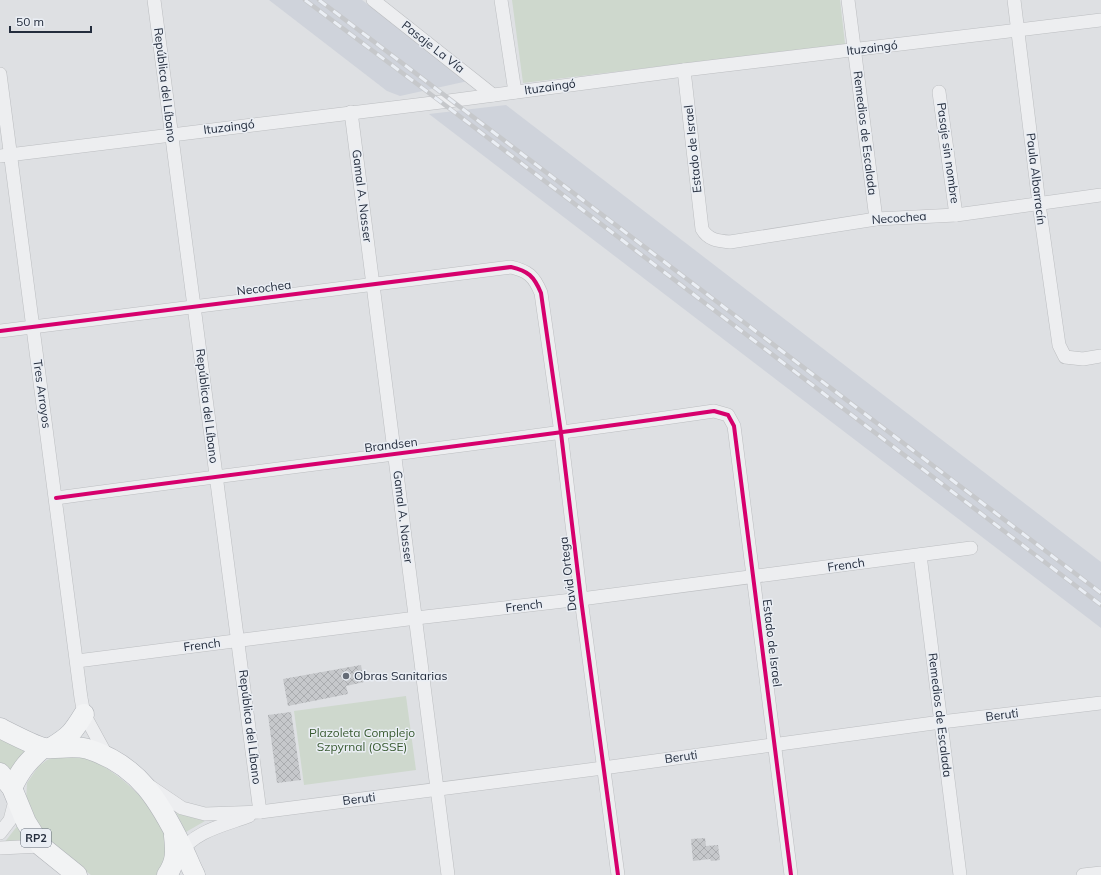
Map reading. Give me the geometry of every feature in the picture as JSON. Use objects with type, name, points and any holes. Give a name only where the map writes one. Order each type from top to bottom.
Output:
[{"type":"highway","points":[[14,793],[19,772],[32,758],[48,747],[68,737],[84,714]]},
{"type":"highway","points":[[0,728],[48,747],[86,749],[108,758],[136,777],[156,800],[179,840],[195,875]]},
{"type":"highway","name":"RP2","points":[[0,773],[14,793],[26,822],[41,846],[77,875]]},
{"type":"highway","points":[[170,871],[179,840]]},
{"type":"street","name":"República del Líbano","points":[[154,0],[260,812]]},
{"type":"street","name":"Pasaje La Vía","points":[[373,0],[493,95]]},
{"type":"street","points":[[501,0],[516,92]]},
{"type":"street","name":"Remedios de Escalada","points":[[848,0],[876,219]]},
{"type":"street","name":"Paula Albarracín","points":[[1014,0],[1039,204],[1059,345],[1064,357],[1083,359],[1101,356]]},
{"type":"street","name":"Ituzaingó","points":[[5,155],[684,70],[1101,20]]},
{"type":"street","name":"Estado de Israel","points":[[684,70],[702,228]]},
{"type":"street","name":"Tres Arroyos","points":[[0,74],[5,155],[33,327],[84,714]]},
{"type":"street","name":"Pasaje sin nombre","points":[[939,92],[956,215]]},
{"type":"street","name":"Gamal A. Nasser","points":[[351,112],[448,875]]},
{"type":"street","name":"Necochea","points":[[702,228],[705,235],[712,239],[730,242],[876,219],[956,215],[1101,195]]},
{"type":"street","name":"Necochea","points":[[0,331],[511,267],[528,274]]},
{"type":"street","name":"David Ortega","points":[[528,274],[536,281],[541,293],[561,433],[581,599],[618,875]]},
{"type":"street","name":"Brandsen","points":[[56,498],[216,476],[395,455],[714,411],[728,415]]},
{"type":"street","name":"Estado de Israel","points":[[728,415],[734,426],[791,875]]},
{"type":"street","name":"French","points":[[77,661],[416,618],[581,599],[971,548]]},
{"type":"street","name":"Remedios de Escalada","points":[[920,555],[960,875]]},
{"type":"street","name":"Beruti","points":[[136,777],[182,808],[205,814],[260,812],[604,768],[941,722],[1101,703]]},
{"type":"street","points":[[84,714],[108,758]]},
{"type":"street","points":[[0,833],[10,820],[14,793]]},
{"type":"street","name":"Beruti","points":[[179,840],[194,838],[211,830],[260,812]]},
{"type":"street","points":[[0,848],[41,846]]},
{"type":"street","points":[[1083,875],[1101,873]]},
{"type":"shaded area","points":[[269,0],[362,0],[468,81],[400,96],[387,91]]},
{"type":"shaded area","points":[[506,105],[1101,562],[1101,628],[429,114]]},
{"type":"green space","points":[[512,0],[840,0],[845,44],[523,83]]},
{"type":"green space","name":"Plazoleta Complejo Szpyrnal (OSSE)","points":[[406,696],[416,770],[304,785],[294,711]]},
{"type":"green space","points":[[0,739],[30,749],[11,779],[0,765]]},
{"type":"green space","points":[[60,755],[85,758],[103,766],[122,779],[147,804],[168,835],[166,856],[156,875],[91,875],[49,844],[26,803],[27,783],[38,767],[47,760]]},
{"type":"green space","points":[[176,812],[205,821],[186,832]]},
{"type":"green space","points":[[18,825],[29,842],[4,843]]},
{"type":"building","points":[[361,665],[364,682],[346,686],[348,694],[288,706],[283,679]]},
{"type":"building","points":[[291,712],[301,780],[277,783],[268,715]]},
{"type":"building","points":[[705,838],[706,846],[718,845],[720,860],[711,861],[710,859],[693,861],[691,839]]},
{"type":"railway","points":[[305,0],[1101,605]]},
{"type":"railway","points":[[319,0],[1101,593]]},
{"type":"cycle path","points":[[0,331],[511,267],[522,270],[530,275],[536,282],[541,293],[561,433],[581,599],[618,875]]},
{"type":"cycle path","points":[[56,498],[550,434],[714,411],[728,415],[734,426],[791,875]]},
{"type":"place","name":"Obras Sanitarias","points":[[346,676]]}]
